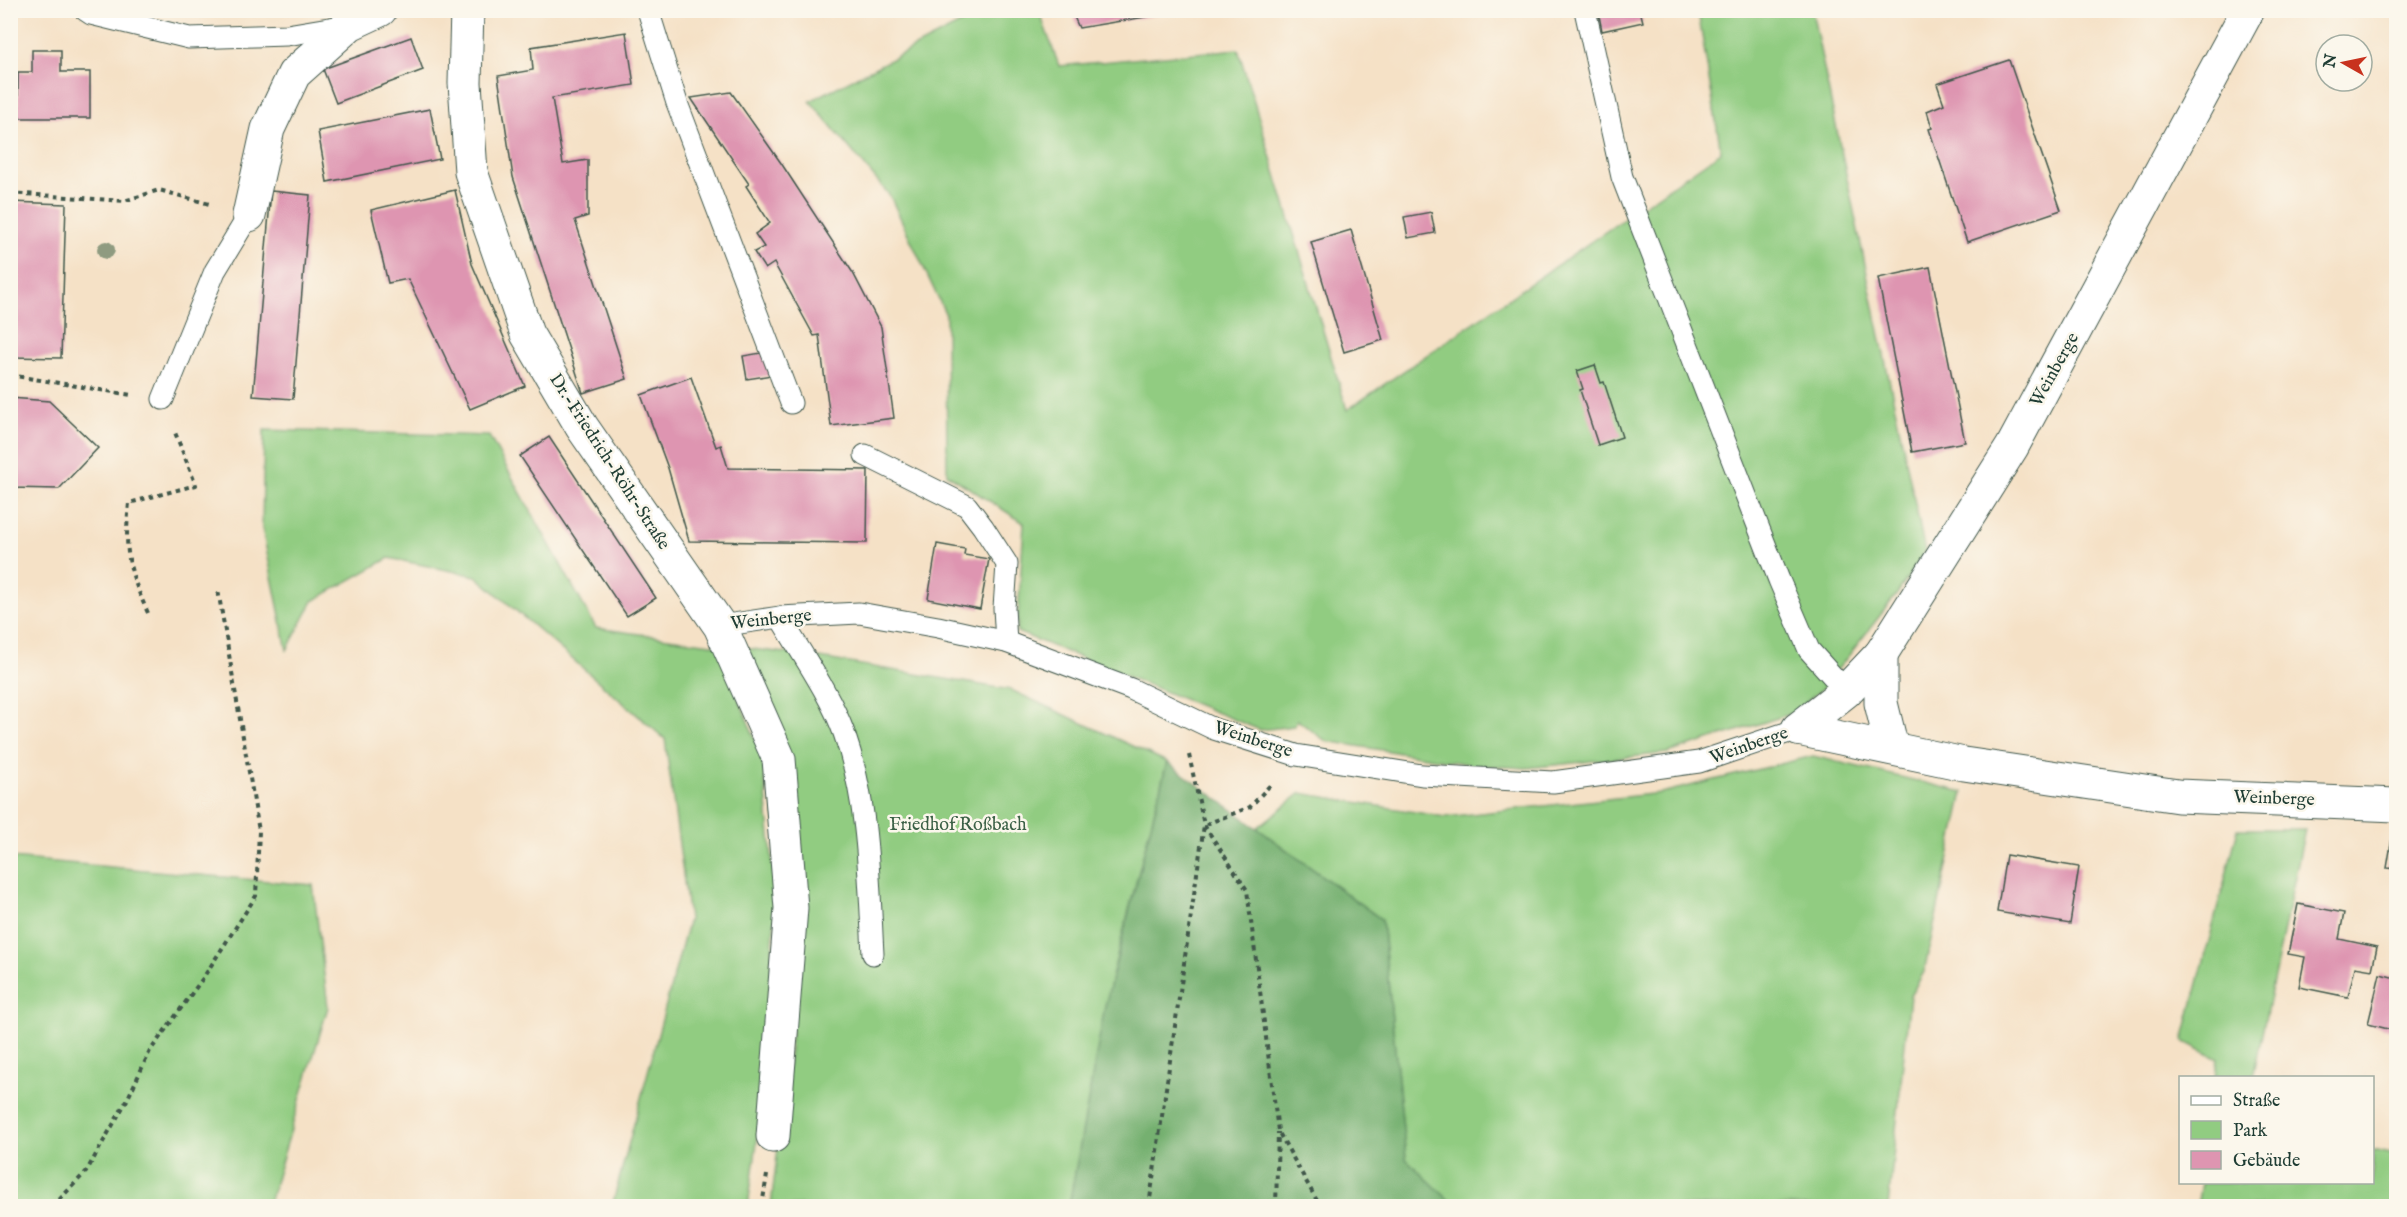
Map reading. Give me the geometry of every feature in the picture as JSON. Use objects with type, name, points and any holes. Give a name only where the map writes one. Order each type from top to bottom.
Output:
[{"type":"street","points":[[249,215],[268,129],[294,74],[350,24],[380,10]]},
{"type":"street","name":"Dr.-Friedrich-Röhr-Straße","points":[[467,10],[465,83],[471,172],[527,334],[582,427],[720,626],[779,759],[791,908],[773,1136]]},
{"type":"street","name":"Weinberge","points":[[1798,729],[1846,691],[1881,654],[2012,447],[2248,10]]},
{"type":"street","points":[[1881,654],[1881,703],[1892,748]]},
{"type":"street","name":"Weinberge","points":[[1798,729],[1964,764],[2178,796],[2397,805]]},
{"type":"lane","points":[[85,10],[91,14],[189,38],[287,35],[350,24]]},
{"type":"lane","points":[[648,10],[677,104],[791,403]]},
{"type":"lane","points":[[1585,10],[1622,177],[1783,590],[1809,650],[1846,691]]},
{"type":"lane","points":[[163,399],[215,271],[249,215]]},
{"type":"lane","points":[[865,455],[967,506],[983,526],[1007,564],[1004,608],[1006,642]]},
{"type":"lane","name":"Weinberge","points":[[720,626],[780,617],[859,613],[1006,642],[1131,689],[1214,729],[1296,755],[1422,775],[1552,782],[1699,762],[1798,729]]},
{"type":"lane","points":[[780,617],[825,693],[843,732],[857,776],[866,833],[873,954]]},
{"type":"path","points":[[10,193],[124,201],[159,190],[249,215]]},
{"type":"path","points":[[10,375],[97,389]]},
{"type":"path","points":[[148,613],[129,570],[125,540],[129,503],[196,485],[163,399]]},
{"type":"path","points":[[52,1206],[86,1172],[127,1100],[150,1051],[203,978],[256,896],[260,831],[218,590]]},
{"type":"path","points":[[1149,1206],[1204,825],[1191,758],[1184,749]]},
{"type":"path","points":[[1204,825],[1250,807],[1296,755]]},
{"type":"path","points":[[1204,825],[1247,890],[1278,1131],[1276,1206]]},
{"type":"path","points":[[1278,1131],[1320,1206]]},
{"type":"green space","points":[[985,11],[1039,11],[1059,66],[1238,49],[1347,410],[1721,152],[1698,11],[1812,11],[1925,551],[1897,594],[1823,688],[1793,713],[1668,753],[1526,768],[1475,765],[1326,741],[1297,720],[1294,726],[1260,730],[1017,632],[1024,523],[947,474],[946,315],[890,196],[810,101]]},
{"type":"green space","points":[[264,430],[489,436],[596,628],[718,645],[763,760],[776,902],[759,1128],[748,1206],[612,1206],[689,919],[665,739],[476,576],[389,558],[313,601],[287,650],[262,528]]},
{"type":"green space","name":"Friedhof Roßbach","points":[[744,648],[802,655],[1011,690],[1167,762],[1112,976],[1069,1206],[771,1206],[801,955]]},
{"type":"green space","points":[[1813,756],[1963,792],[1924,972],[1910,996],[1888,1206],[1455,1206],[1406,1159],[1382,920],[1257,828],[1301,793],[1445,817],[1661,793]]},
{"type":"green space","points":[[1167,762],[1382,920],[1406,1159],[1455,1206],[1069,1206],[1105,1006]]},
{"type":"green space","points":[[2238,829],[2305,829],[2253,1076],[2215,1076],[2218,1059],[2183,1041]]},
{"type":"green space","points":[[11,858],[313,885],[328,1007],[268,1206],[11,1206]]},
{"type":"green space","points":[[2374,1150],[2396,1155],[2396,1206],[2197,1206],[2201,1184],[2374,1184]]},
{"type":"building","points":[[1071,10],[1175,10],[1175,12],[1079,28]]},
{"type":"building","points":[[1598,10],[1640,10],[1643,22],[1602,31]]},
{"type":"building","points":[[626,32],[634,85],[552,98],[563,164],[588,160],[588,216],[575,220],[627,379],[583,393],[513,177],[498,76],[533,70],[531,47]]},
{"type":"building","points":[[411,37],[423,70],[336,103],[323,69]]},
{"type":"building","points":[[32,50],[61,50],[61,72],[90,72],[90,118],[18,118],[18,72],[32,72]]},
{"type":"building","points":[[2009,60],[2061,210],[1967,242],[1929,129],[1932,128],[1927,111],[1944,104],[1937,84]]},
{"type":"building","points":[[731,92],[853,273],[881,327],[894,418],[831,426],[819,335],[814,336],[774,263],[765,269],[754,252],[764,247],[755,234],[770,223],[746,186],[749,184],[691,98]]},
{"type":"building","points":[[430,109],[440,159],[327,182],[318,131]]},
{"type":"building","points":[[455,190],[472,264],[525,386],[470,409],[408,279],[388,283],[371,210]]},
{"type":"building","points":[[271,191],[310,195],[293,399],[253,396]]},
{"type":"building","points":[[10,202],[66,204],[61,358],[10,357]]},
{"type":"building","points":[[1431,212],[1435,233],[1408,238],[1404,217]]},
{"type":"building","points":[[1351,230],[1383,340],[1344,352],[1311,242]]},
{"type":"building","points":[[1930,267],[1965,442],[1912,452],[1878,278]]},
{"type":"building","points":[[767,352],[772,375],[747,379],[743,356]]},
{"type":"building","points":[[1595,365],[1601,383],[1604,382],[1622,437],[1598,445],[1580,390],[1583,389],[1577,371]]},
{"type":"building","points":[[691,377],[716,447],[721,445],[728,468],[868,470],[867,543],[689,541],[668,468],[641,395]]},
{"type":"building","points":[[10,398],[49,401],[98,448],[59,489],[10,488]]},
{"type":"building","points":[[549,437],[656,598],[627,616],[520,456]]},
{"type":"building","points":[[937,544],[965,549],[964,555],[989,559],[980,609],[928,599]]},
{"type":"building","points":[[2393,832],[2396,832],[2396,869],[2387,868]]},
{"type":"building","points":[[2006,855],[2079,867],[2070,924],[1997,912]]},
{"type":"building","points":[[2298,904],[2344,913],[2339,939],[2377,947],[2372,970],[2355,967],[2348,997],[2299,987],[2305,957],[2288,954]]},
{"type":"building","points":[[2380,974],[2396,978],[2396,1031],[2368,1024]]}]
